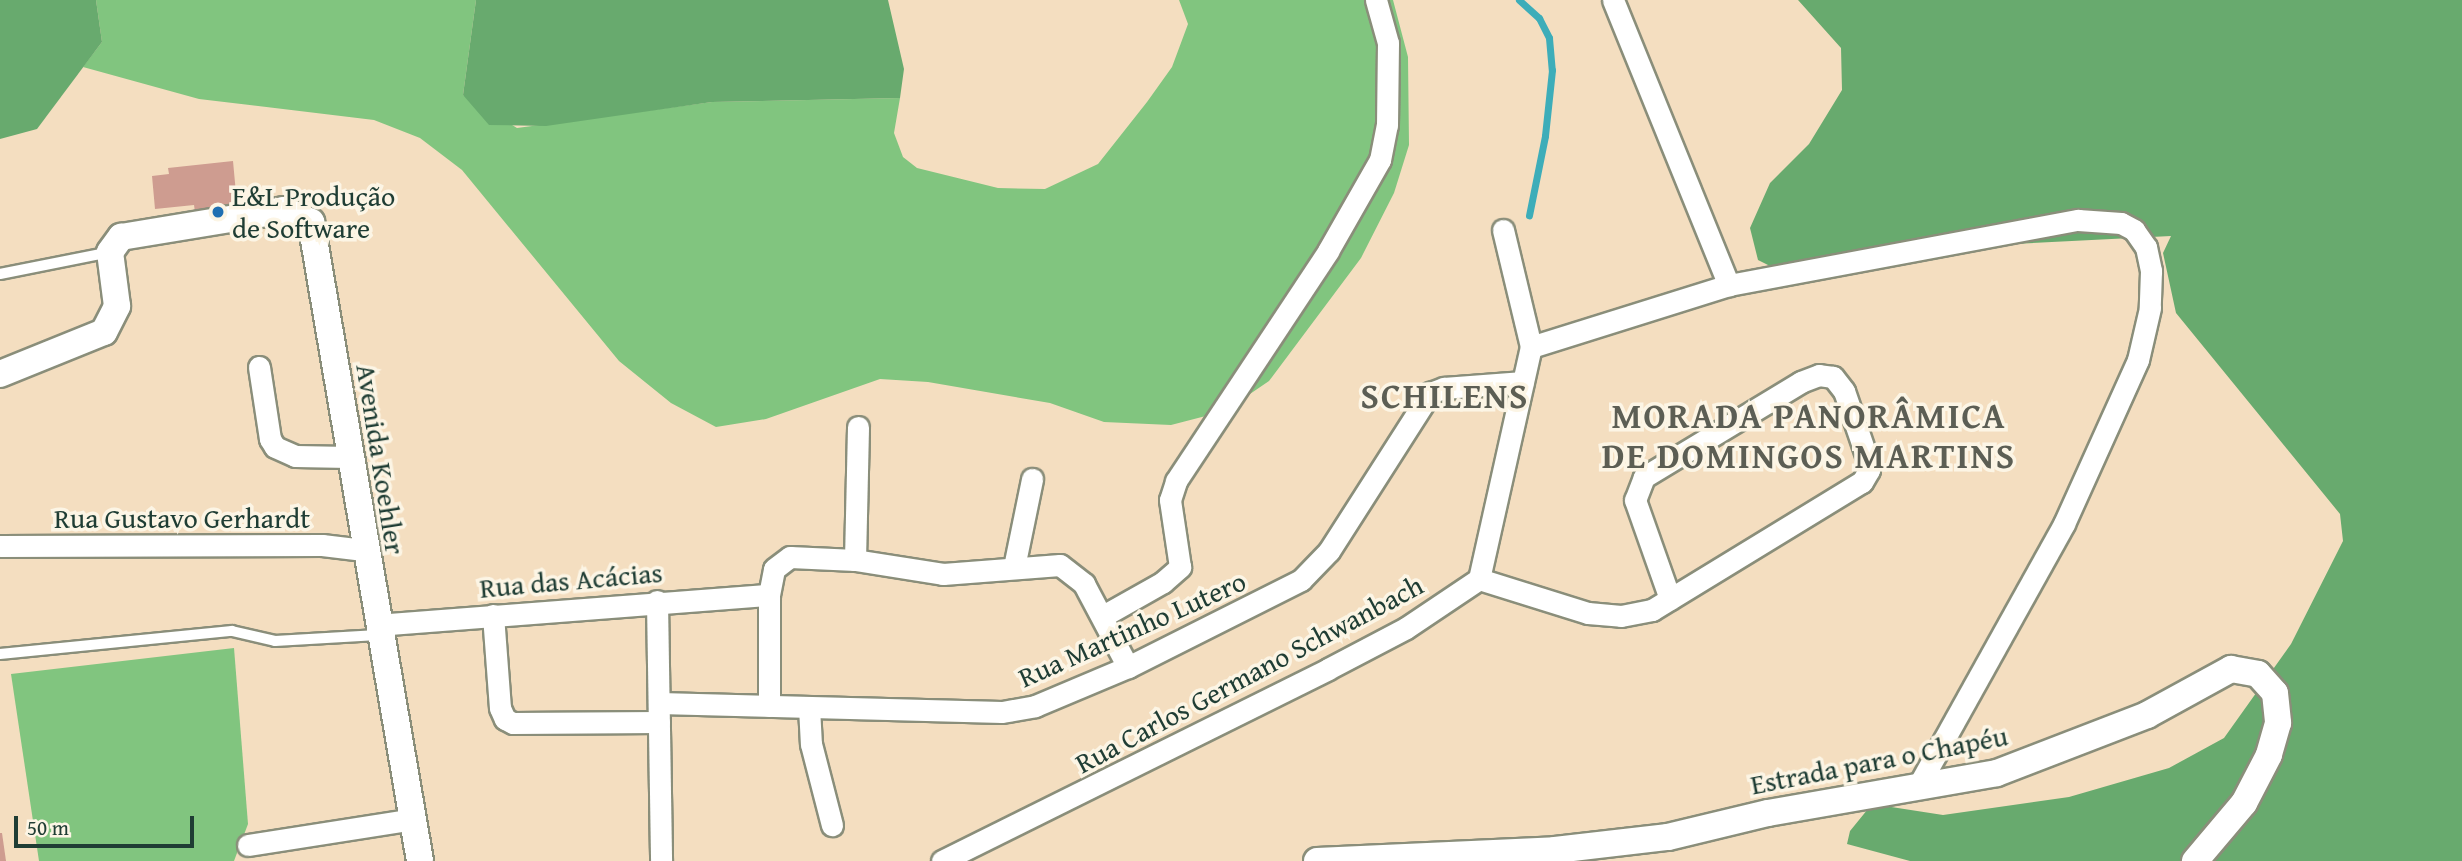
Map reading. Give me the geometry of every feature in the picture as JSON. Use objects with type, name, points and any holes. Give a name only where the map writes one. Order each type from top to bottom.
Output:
[{"type":"street","points":[[1102,616],[1163,582],[1180,567],[1182,558],[1170,500],[1176,481],[1328,251],[1380,160],[1387,125],[1388,43],[1376,0]]},
{"type":"street","points":[[1613,0],[1730,285]]},
{"type":"street","name":"Avenida Koehler","points":[[110,252],[121,237],[284,210],[311,222],[377,630],[420,861]]},
{"type":"street","points":[[1531,347],[1730,285],[2078,220],[2120,223],[2134,230],[2146,247],[2150,308],[2138,360],[2064,524],[1918,786]]},
{"type":"street","points":[[1503,230],[1531,347],[1479,579],[1558,606],[1599,614],[1642,612],[1671,599],[1862,482],[1869,470],[1867,458],[1844,391],[1833,377],[1819,375],[1801,382],[1644,477],[1635,500],[1671,599]]},
{"type":"street","points":[[0,374],[104,332],[117,306],[110,252]]},
{"type":"street","points":[[259,367],[270,439],[275,447],[295,456],[349,457]]},
{"type":"street","name":"Rua Martinho Lutero","points":[[493,615],[500,708],[505,719],[513,723],[769,706],[1017,710],[1128,667],[1272,597],[1317,567],[1430,393],[1444,388],[1523,382]]},
{"type":"street","points":[[855,560],[858,427]]},
{"type":"street","points":[[1014,567],[1032,479]]},
{"type":"street","name":"Rua Gustavo Gerhardt","points":[[0,546],[322,545],[364,550]]},
{"type":"street","points":[[769,706],[769,595],[774,569],[790,557],[855,560],[943,574],[1045,564],[1068,568],[1084,584],[1128,667]]},
{"type":"street","name":"Rua Carlos Germano Schwanbach","points":[[942,861],[1037,817],[1384,640],[1479,579]]},
{"type":"street","name":"Rua das Acácias","points":[[377,630],[493,615],[657,601],[769,595]]},
{"type":"street","points":[[657,601],[661,861]]},
{"type":"street","name":"Estrada para o Chapéu","points":[[1317,861],[1461,859],[1668,837],[1918,786],[1997,773],[2071,748],[2147,715],[2231,669],[2258,674],[2275,694],[2278,723],[2269,755],[2244,803],[2195,861]]},
{"type":"street","points":[[809,707],[811,744],[832,825]]},
{"type":"street","points":[[248,845],[414,819]]},
{"type":"lane","points":[[0,274],[110,252]]},
{"type":"lane","points":[[0,654],[232,631],[275,641],[377,630]]},
{"type":"green space","points":[[0,0],[96,0],[102,42],[37,129],[0,139]]},
{"type":"green space","points":[[96,0],[476,0],[463,95],[517,128],[712,102],[900,98],[894,133],[903,157],[917,168],[998,188],[1045,189],[1098,164],[1172,67],[1188,24],[1179,0],[1393,0],[1408,57],[1409,145],[1394,193],[1361,258],[1269,381],[1225,411],[1171,425],[1104,422],[1050,403],[928,382],[880,379],[766,419],[716,427],[671,403],[619,361],[462,170],[420,138],[374,120],[199,99],[83,67],[102,42]]},
{"type":"green space","points":[[476,0],[888,0],[904,69],[900,98],[712,102],[546,126],[489,125],[463,95]]},
{"type":"green space","points":[[1798,0],[2462,0],[2462,861],[1910,861],[1847,844],[1850,831],[1872,804],[1943,815],[2069,797],[2169,768],[2224,738],[2291,644],[2343,541],[2340,514],[2176,313],[2163,253],[2171,236],[1934,248],[1876,259],[1804,283],[1758,260],[1750,228],[1770,183],[1809,144],[1842,90],[1841,48]]},
{"type":"green space","points":[[234,648],[248,824],[234,861],[39,861],[11,674]]},
{"type":"building","points":[[233,161],[238,215],[196,219],[194,205],[155,209],[152,176],[169,174],[168,168]]},
{"type":"building","points":[[2,833],[6,861],[0,861]]},
{"type":"waterway","points":[[1519,0],[1539,18],[1549,38],[1552,70],[1545,136],[1529,215]]},
{"type":"place","name":"E&L Produção de Software","points":[[218,212]]},
{"type":"district","name":"SCHILENS","points":[[1445,396]]},
{"type":"district","name":"MORADA PANORÂMICA DE DOMINGOS MARTINS","points":[[1809,436]]}]
